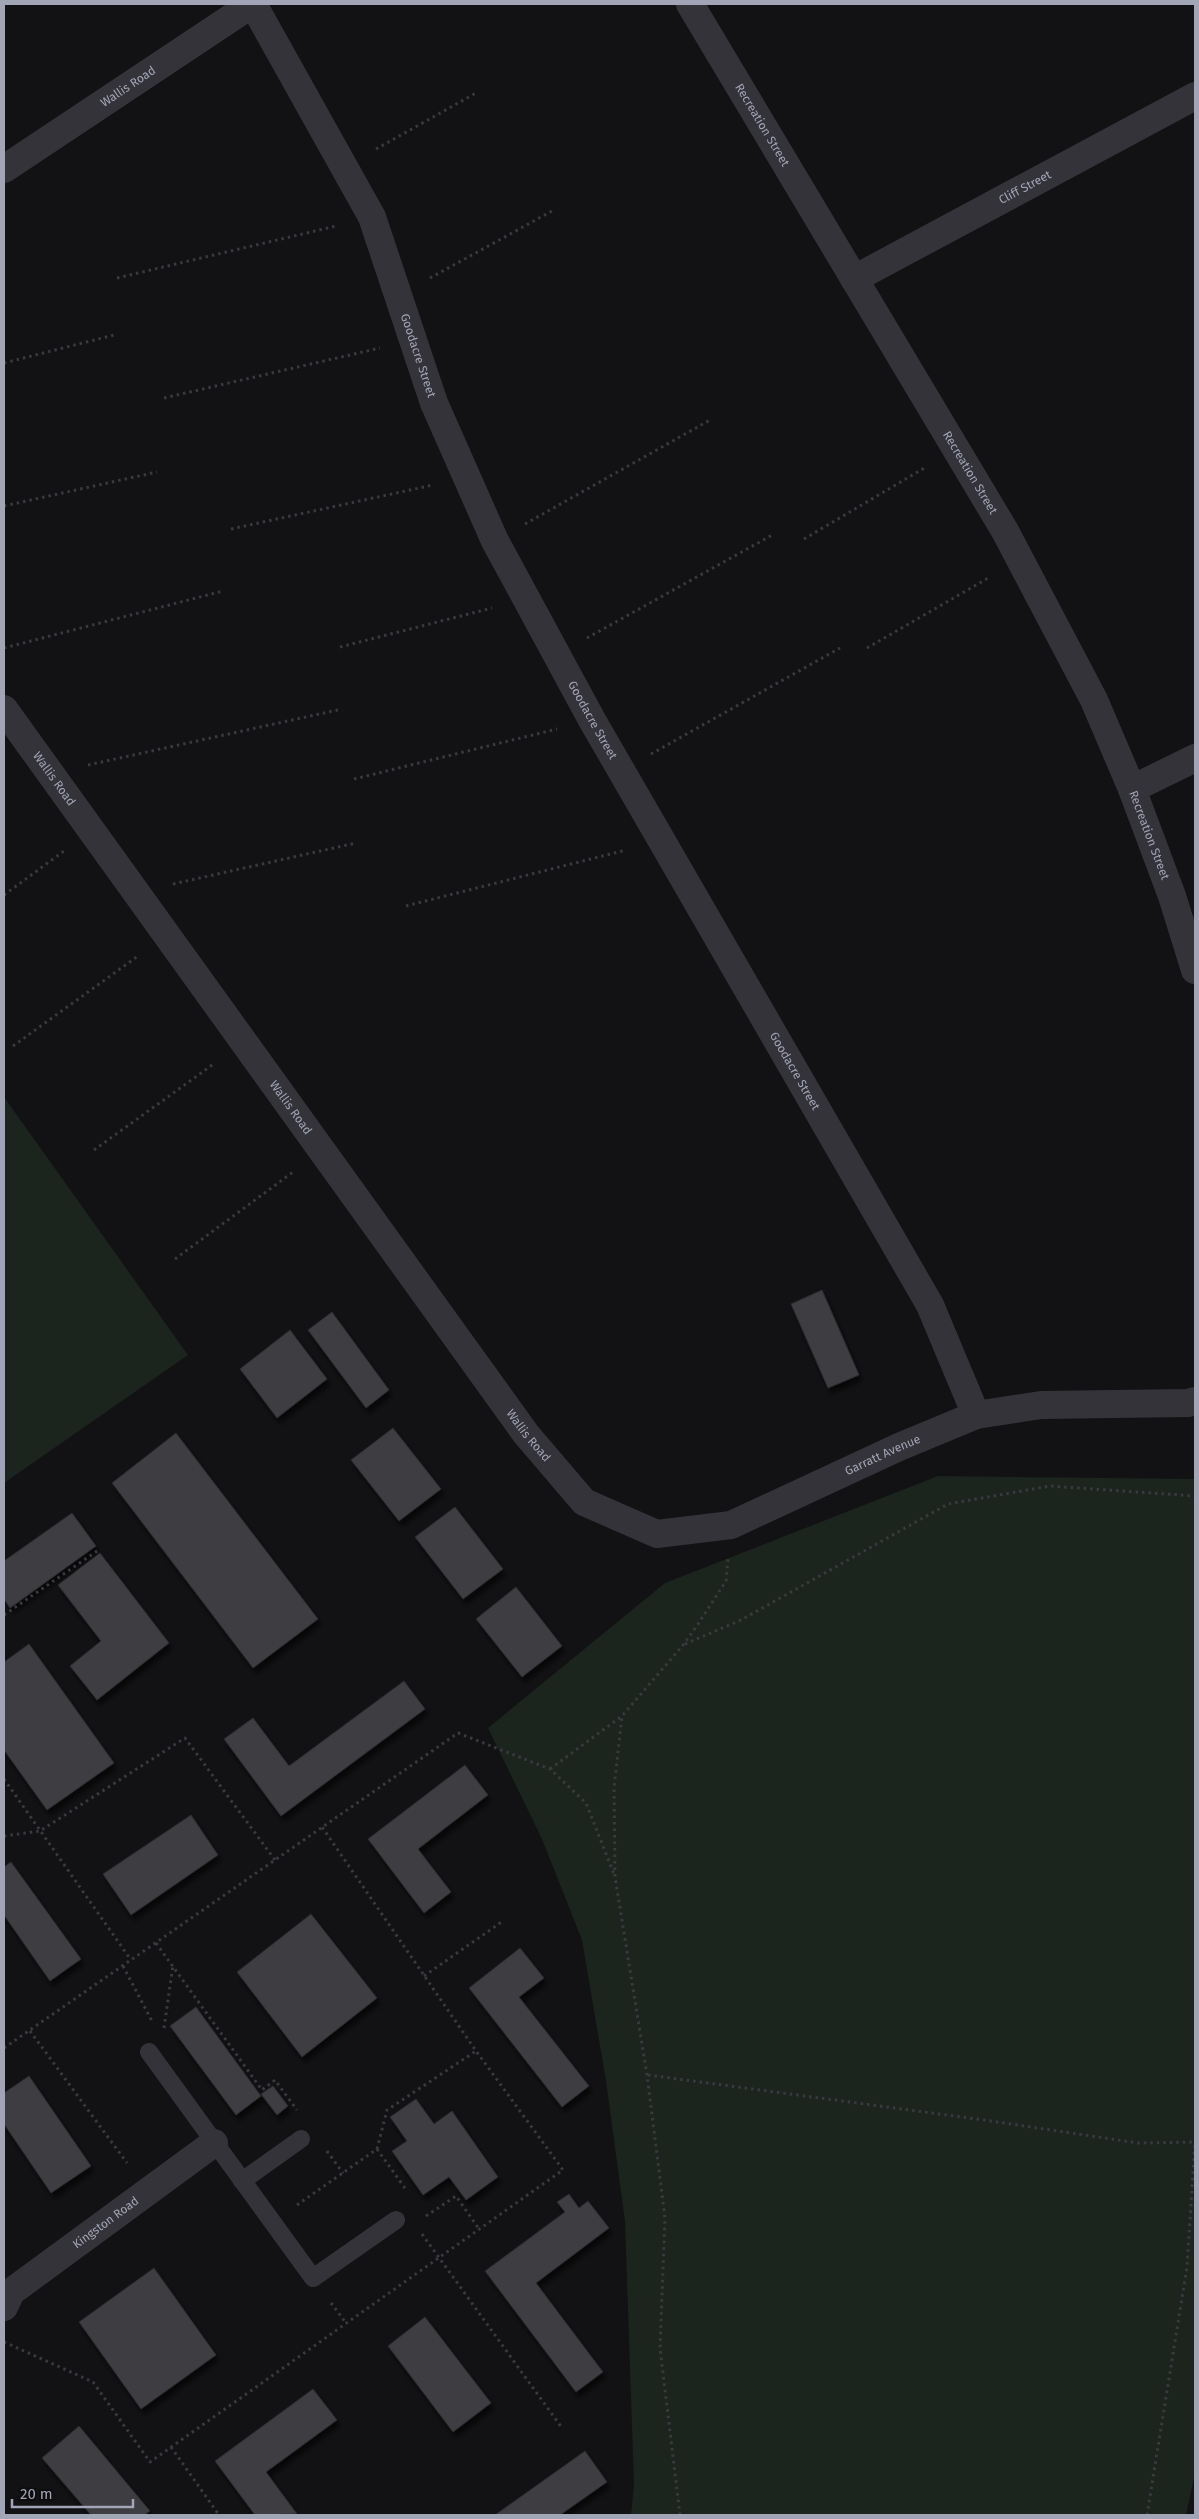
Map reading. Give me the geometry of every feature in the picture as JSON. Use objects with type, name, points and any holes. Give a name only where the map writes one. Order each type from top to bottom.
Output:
[{"type":"street","name":"Goodacre Street","points":[[253,4],[372,217],[434,402],[495,541],[555,655],[592,720],[930,1305],[976,1415]]},
{"type":"street","name":"Wallis Road","points":[[4,169],[253,4]]},
{"type":"street","name":"Recreation Street","points":[[690,4],[1020,559],[1094,700],[1132,789],[1172,896],[1195,970]]},
{"type":"street","name":"Cliff Street","points":[[854,279],[1195,96]]},
{"type":"street","name":"Wallis Road","points":[[4,709],[526,1434],[584,1502]]},
{"type":"street","points":[[1132,789],[1195,758]]},
{"type":"street","name":"Garratt Avenue","points":[[584,1502],[657,1534],[732,1525],[899,1447],[976,1415],[1041,1405],[1188,1403],[1195,1400]]},
{"type":"street","name":"Kingston Road","points":[[4,2307],[11,2292],[214,2143]]},
{"type":"lane","points":[[149,2052],[313,2278],[396,2220]]},
{"type":"lane","points":[[242,2181],[300,2139]]},
{"type":"path","points":[[345,167],[476,93]]},
{"type":"path","points":[[399,295],[552,211]]},
{"type":"path","points":[[117,278],[372,217]]},
{"type":"path","points":[[4,363],[114,335]]},
{"type":"path","points":[[164,398],[414,340]]},
{"type":"path","points":[[495,541],[710,420]]},
{"type":"path","points":[[804,538],[956,450]]},
{"type":"path","points":[[4,506],[157,472]]},
{"type":"path","points":[[231,529],[467,478]]},
{"type":"path","points":[[555,655],[774,534]]},
{"type":"path","points":[[867,648],[1020,559]]},
{"type":"path","points":[[4,648],[223,591]]},
{"type":"path","points":[[340,647],[526,599]]},
{"type":"path","points":[[621,770],[840,648]]},
{"type":"path","points":[[51,774],[342,709]]},
{"type":"path","points":[[354,779],[592,720]]},
{"type":"path","points":[[4,895],[92,831]]},
{"type":"path","points":[[406,906],[662,841]]},
{"type":"path","points":[[136,892],[356,843]]},
{"type":"path","points":[[13,1046],[167,935]]},
{"type":"path","points":[[94,1150],[244,1042]]},
{"type":"path","points":[[175,1259],[322,1151]]},
{"type":"path","points":[[684,1644],[741,1620],[948,1504],[1050,1486],[1195,1496]]},
{"type":"path","points":[[550,1769],[622,1716],[684,1644],[726,1581],[732,1525]]},
{"type":"path","points":[[4,1615],[100,1549]]},
{"type":"path","points":[[622,1716],[614,1788],[615,1877],[647,2075],[665,2218],[660,2348],[680,2515]]},
{"type":"path","points":[[4,2048],[458,1734],[550,1769],[586,1802],[615,1877]]},
{"type":"path","points":[[4,1836],[40,1831],[185,1738],[275,1860]]},
{"type":"path","points":[[4,1779],[131,1960]]},
{"type":"path","points":[[4,2342],[93,2382],[150,2462],[563,2170],[476,2051],[322,1827]]},
{"type":"path","points":[[424,1976],[503,1921]]},
{"type":"path","points":[[156,1943],[262,2090],[275,2080],[302,2116]]},
{"type":"path","points":[[149,2052],[162,2041],[172,1965]]},
{"type":"path","points":[[123,1966],[162,2041]]},
{"type":"path","points":[[30,2031],[147,2192]]},
{"type":"path","points":[[272,2223],[377,2149],[387,2110],[476,2051]]},
{"type":"path","points":[[647,2075],[984,2120],[1138,2143],[1195,2141],[1187,2267],[1147,2515]]},
{"type":"path","points":[[322,2145],[343,2173]]},
{"type":"path","points":[[377,2149],[410,2195]]},
{"type":"path","points":[[421,2210],[426,2218],[456,2196],[479,2229]]},
{"type":"path","points":[[396,2220],[405,2232],[416,2224],[562,2428]]},
{"type":"path","points":[[171,2447],[219,2515]]},
{"type":"shaded area","points":[[4,1097],[188,1355],[4,1483]]},
{"type":"shaded area","points":[[938,1476],[1195,1479],[1195,2473],[1186,2515],[631,2515],[634,2485],[625,2221],[606,2081],[582,1940],[542,1839],[488,1728],[665,1583]]},
{"type":"building","points":[[822,1290],[859,1375],[828,1388],[791,1304]]},
{"type":"building","points":[[332,1312],[389,1390],[366,1408],[308,1330]]},
{"type":"building","points":[[290,1330],[327,1379],[277,1418],[240,1369]]},
{"type":"building","points":[[393,1428],[441,1489],[399,1521],[351,1460]]},
{"type":"building","points":[[176,1433],[318,1619],[253,1668],[112,1483]]},
{"type":"building","points":[[455,1507],[503,1569],[463,1599],[415,1537]]},
{"type":"building","points":[[72,1513],[96,1546],[10,1608],[4,1599],[4,1561]]},
{"type":"building","points":[[100,1553],[169,1643],[97,1700],[70,1666],[101,1641],[58,1585]]},
{"type":"building","points":[[516,1587],[562,1646],[522,1677],[476,1619]]},
{"type":"building","points":[[29,1644],[114,1763],[47,1810],[4,1750],[4,1662]]},
{"type":"building","points":[[404,1681],[425,1709],[281,1816],[224,1739],[253,1718],[289,1766]]},
{"type":"building","points":[[465,1765],[488,1795],[418,1849],[451,1892],[424,1913],[368,1839]]},
{"type":"building","points":[[191,1815],[218,1855],[131,1915],[103,1874]]},
{"type":"building","points":[[11,1862],[81,1959],[50,1981],[4,1915],[4,1867]]},
{"type":"building","points":[[311,1914],[377,1998],[302,2057],[237,1972]]},
{"type":"building","points":[[520,1948],[544,1978],[519,1997],[589,2086],[562,2107],[469,1988]]},
{"type":"building","points":[[196,2007],[261,2096],[236,2115],[170,2026]]},
{"type":"building","points":[[29,2076],[91,2166],[51,2193],[4,2124],[4,2093]]},
{"type":"building","points":[[273,2086],[288,2106],[277,2115],[261,2094]]},
{"type":"building","points":[[416,2099],[434,2124],[452,2111],[498,2177],[466,2200],[449,2177],[423,2195],[392,2151],[407,2141],[390,2117]]},
{"type":"building","points":[[569,2194],[579,2208],[588,2201],[609,2228],[536,2283],[603,2372],[576,2392],[485,2271],[565,2212],[557,2202]]},
{"type":"building","points":[[154,2268],[216,2355],[141,2409],[79,2322]]},
{"type":"building","points":[[425,2317],[491,2403],[453,2432],[388,2346]]},
{"type":"building","points":[[313,2389],[337,2420],[266,2472],[297,2514],[255,2515],[215,2461]]},
{"type":"building","points":[[79,2426],[150,2511],[144,2515],[91,2515],[42,2458]]},
{"type":"building","points":[[585,2451],[607,2482],[560,2515],[495,2515]]}]
